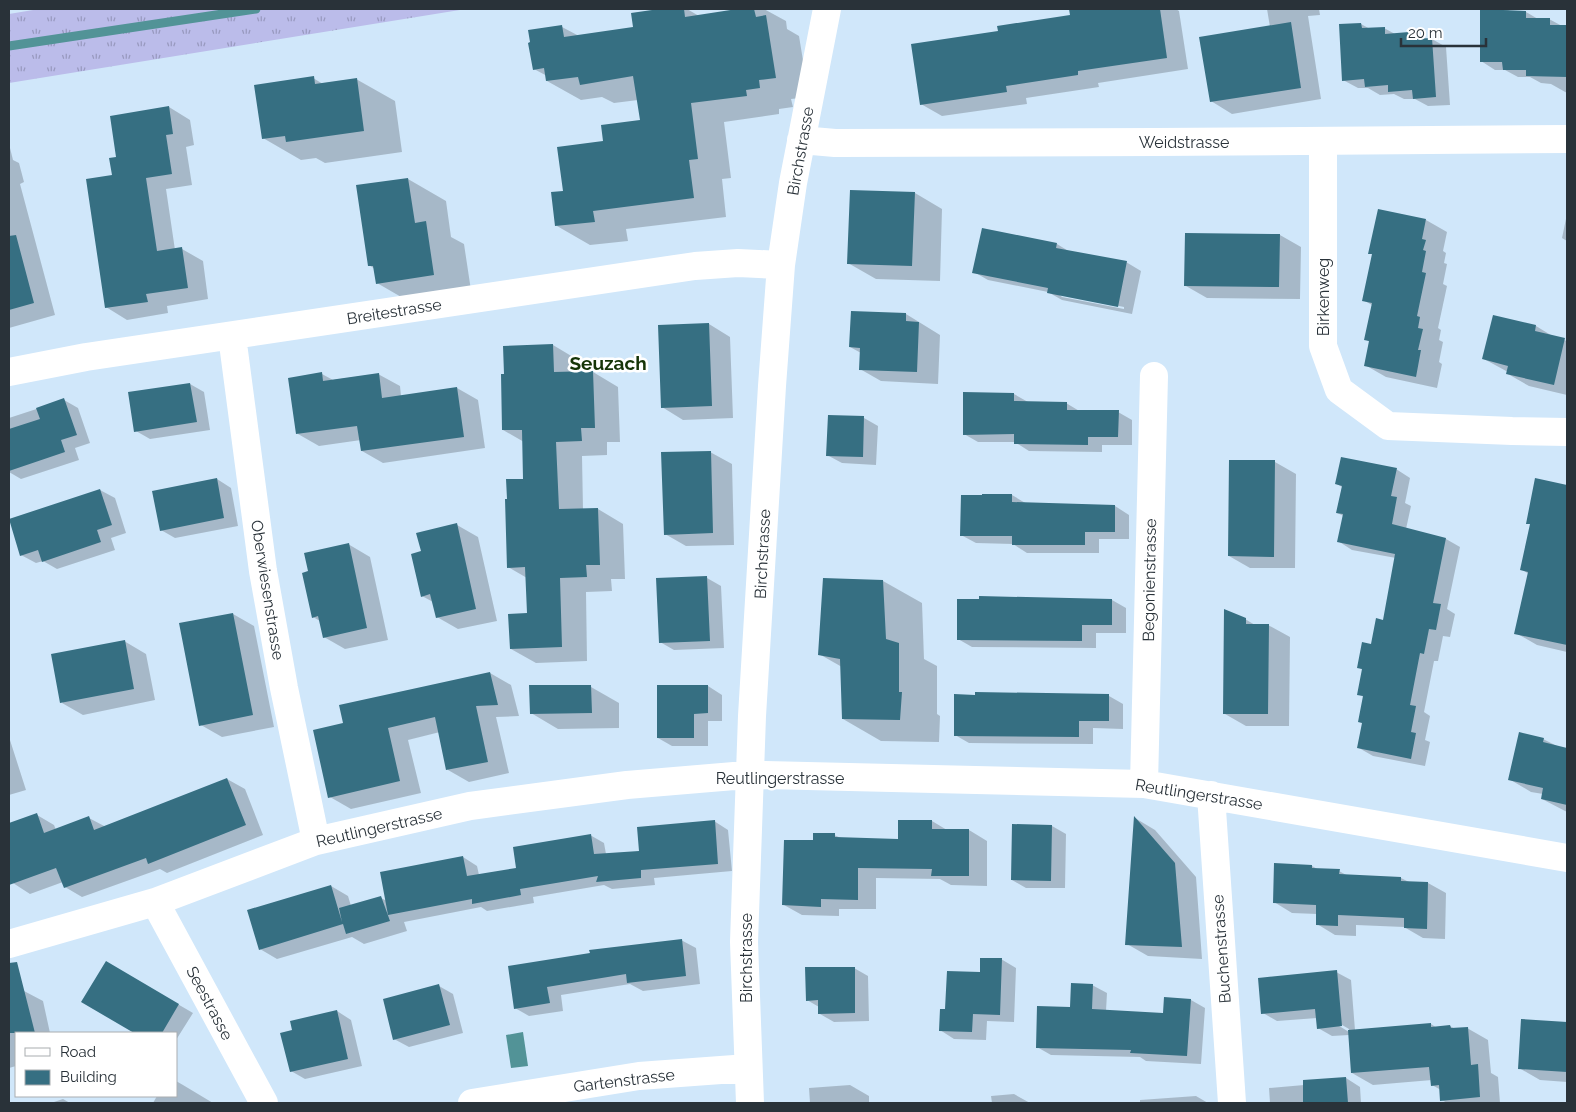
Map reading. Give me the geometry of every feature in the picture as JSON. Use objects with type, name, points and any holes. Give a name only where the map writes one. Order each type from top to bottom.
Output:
[{"type":"street","name":"Birchstrasse","points":[[750,1103],[744,942],[750,777],[771,396],[781,265],[801,140],[827,9]]},
{"type":"street","name":"Weidstrasse","points":[[801,140],[835,143],[1567,139]]},
{"type":"street","name":"Birkenweg","points":[[1323,141],[1323,346],[1338,390],[1388,426],[1567,432]]},
{"type":"street","name":"Breitestrasse","points":[[9,372],[86,357],[695,266],[738,263],[781,265]]},
{"type":"street","name":"Oberwiesenstrasse","points":[[232,336],[263,571],[284,688],[316,841]]},
{"type":"street","name":"Begonienstrasse","points":[[1144,784],[1154,376]]},
{"type":"street","name":"Reutlingerstrasse","points":[[9,944],[155,902],[316,841],[470,806],[627,785],[734,776],[1144,784],[1567,858]]},
{"type":"street","name":"Buchenstrasse","points":[[1211,795],[1232,1103]]},
{"type":"street","name":"Seestrasse","points":[[155,902],[264,1103]]},
{"type":"street","name":"Gartenstrasse","points":[[472,1103],[639,1076],[748,1068]]},
{"type":"green space","points":[[39,9],[466,9],[9,83],[9,14]]},
{"type":"shaded area","points":[[523,1032],[528,1066],[511,1068],[506,1035]]},
{"type":"building","points":[[659,9],[684,9],[685,17],[737,9],[754,9],[756,17],[766,15],[776,78],[759,80],[760,88],[746,90],[747,96],[691,103],[698,159],[689,160],[694,198],[593,211],[595,222],[555,226],[551,192],[563,191],[557,147],[603,141],[601,125],[640,120],[633,76],[580,85],[578,77],[546,81],[544,68],[533,70],[528,43],[530,42],[528,30],[562,25],[564,37],[633,27],[631,13]]},
{"type":"building","points":[[1069,9],[1160,9],[1167,58],[1078,71],[1078,75],[1006,86],[1007,92],[920,105],[911,44],[998,31],[997,26],[1070,15]]},
{"type":"building","points":[[1480,9],[1526,11],[1526,18],[1550,18],[1550,25],[1567,25],[1567,77],[1526,76],[1526,70],[1503,70],[1502,62],[1480,62]]},
{"type":"building","points":[[1291,22],[1301,88],[1210,102],[1199,37]]},
{"type":"building","points":[[1361,23],[1362,28],[1385,27],[1385,34],[1409,32],[1409,39],[1432,38],[1436,97],[1413,99],[1412,90],[1388,92],[1388,85],[1365,87],[1364,79],[1342,81],[1339,24]]},
{"type":"building","points":[[314,76],[315,84],[357,78],[364,131],[286,142],[285,136],[262,139],[254,85]]},
{"type":"building","points":[[169,106],[173,134],[166,135],[172,174],[146,178],[157,251],[182,247],[188,288],[146,294],[148,302],[105,308],[86,179],[112,175],[109,158],[116,157],[110,116]]},
{"type":"building","points":[[408,178],[415,223],[426,221],[434,275],[376,284],[373,266],[368,266],[356,185]]},
{"type":"building","points":[[850,190],[915,192],[912,266],[847,264]]},
{"type":"building","points":[[1378,209],[1426,219],[1422,239],[1426,240],[1423,250],[1426,251],[1422,272],[1426,273],[1417,316],[1420,317],[1418,328],[1423,329],[1418,350],[1421,350],[1416,377],[1364,366],[1369,341],[1364,340],[1372,303],[1362,301],[1372,254],[1368,254]]},
{"type":"building","points":[[982,228],[1057,243],[1056,248],[1127,261],[1118,307],[1047,293],[1048,288],[972,273]]},
{"type":"building","points":[[1185,233],[1280,234],[1279,287],[1184,286]]},
{"type":"building","points":[[16,235],[34,303],[9,310],[9,236]]},
{"type":"building","points":[[851,311],[906,313],[906,321],[919,322],[917,372],[859,370],[860,348],[849,347]]},
{"type":"building","points":[[1493,315],[1536,325],[1535,331],[1565,338],[1554,385],[1506,374],[1508,366],[1482,359]]},
{"type":"building","points":[[709,323],[712,406],[661,408],[658,325]]},
{"type":"building","points":[[553,344],[554,372],[593,371],[595,428],[581,428],[582,441],[556,442],[559,509],[598,508],[600,565],[586,565],[587,577],[560,578],[562,647],[510,649],[508,614],[527,613],[525,567],[507,568],[506,479],[523,479],[522,430],[502,430],[501,374],[504,374],[503,346]]},
{"type":"building","points":[[322,372],[323,381],[379,373],[382,398],[457,387],[464,437],[361,451],[357,426],[296,434],[288,378]]},
{"type":"building","points":[[190,383],[197,422],[134,432],[128,392]]},
{"type":"building","points":[[963,392],[1014,393],[1014,401],[1067,402],[1067,410],[1119,410],[1118,437],[1088,437],[1088,445],[1014,444],[1014,434],[963,435]]},
{"type":"building","points":[[64,398],[77,435],[61,440],[65,452],[9,471],[9,429],[40,419],[36,408]]},
{"type":"building","points":[[828,415],[864,416],[863,457],[826,456]]},
{"type":"building","points":[[711,451],[713,533],[664,535],[661,452]]},
{"type":"building","points":[[1341,457],[1397,468],[1391,496],[1397,497],[1392,524],[1446,538],[1433,603],[1441,604],[1436,630],[1429,629],[1424,654],[1420,653],[1410,705],[1416,706],[1411,732],[1416,733],[1411,759],[1357,748],[1362,723],[1358,722],[1363,696],[1357,695],[1362,669],[1357,668],[1362,642],[1371,644],[1376,618],[1383,620],[1395,554],[1337,542],[1343,514],[1336,513],[1342,486],[1335,484]]},
{"type":"building","points":[[1229,460],[1275,460],[1274,557],[1228,556]]},
{"type":"building","points":[[217,478],[224,518],[160,531],[152,491]]},
{"type":"building","points":[[1535,478],[1567,485],[1567,645],[1514,634],[1528,572],[1520,570],[1530,524],[1526,524]]},
{"type":"building","points":[[100,489],[112,525],[97,530],[101,542],[42,562],[38,550],[20,556],[9,519]]},
{"type":"building","points":[[1012,494],[1012,502],[1115,505],[1115,532],[1085,532],[1085,545],[1012,545],[1012,536],[960,536],[961,495]]},
{"type":"building","points":[[457,523],[476,609],[436,618],[430,594],[421,597],[411,554],[421,551],[416,533]]},
{"type":"building","points":[[349,543],[367,628],[323,638],[318,616],[312,618],[302,573],[308,571],[304,553]]},
{"type":"building","points":[[707,576],[710,641],[659,643],[656,578]]},
{"type":"building","points":[[823,578],[883,580],[886,639],[899,643],[899,692],[902,692],[900,720],[842,719],[840,659],[818,655]]},
{"type":"building","points":[[979,596],[1112,599],[1112,625],[1082,625],[1082,641],[957,640],[957,599],[979,599]]},
{"type":"building","points":[[1224,609],[1246,618],[1246,624],[1269,624],[1268,714],[1223,714]]},
{"type":"building","points":[[233,613],[253,715],[199,726],[179,623]]},
{"type":"building","points":[[125,640],[134,689],[60,703],[51,654]]},
{"type":"building","points":[[490,672],[498,705],[476,706],[488,762],[446,770],[435,717],[388,728],[400,781],[328,798],[313,730],[343,723],[339,705]]},
{"type":"building","points":[[529,685],[591,685],[592,713],[530,714]]},
{"type":"building","points":[[657,685],[708,685],[708,713],[694,714],[694,738],[657,738]]},
{"type":"building","points":[[975,692],[1109,694],[1109,721],[1079,721],[1079,737],[954,736],[954,694],[975,695]]},
{"type":"building","points":[[1519,732],[1544,738],[1543,742],[1567,748],[1567,805],[1541,799],[1543,788],[1508,780]]},
{"type":"building","points":[[227,778],[246,825],[148,864],[146,858],[64,888],[56,868],[9,885],[9,823],[37,813],[44,833],[89,816],[94,830]]},
{"type":"building","points":[[1134,816],[1175,863],[1182,947],[1125,945]]},
{"type":"building","points":[[715,820],[718,864],[641,870],[641,878],[596,882],[598,876],[520,889],[521,895],[472,904],[472,899],[388,915],[380,872],[463,856],[467,876],[516,868],[513,847],[591,834],[594,854],[639,851],[637,827]]},
{"type":"building","points":[[898,820],[932,820],[932,829],[969,829],[969,876],[931,876],[932,869],[858,868],[858,900],[821,899],[821,907],[782,905],[784,840],[813,840],[813,833],[835,833],[835,837],[898,839]]},
{"type":"building","points":[[1012,824],[1052,825],[1051,881],[1011,880]]},
{"type":"building","points":[[1274,863],[1312,865],[1312,868],[1340,869],[1339,874],[1401,877],[1401,881],[1428,882],[1427,929],[1404,928],[1404,918],[1338,915],[1338,926],[1316,925],[1316,905],[1273,903]]},
{"type":"building","points":[[331,885],[342,922],[339,908],[381,896],[390,921],[346,934],[343,924],[259,950],[247,910]]},
{"type":"building","points":[[682,939],[686,976],[627,983],[626,974],[547,987],[550,1003],[514,1009],[508,966],[590,953],[589,950]]},
{"type":"building","points":[[980,958],[1002,958],[1000,1015],[973,1014],[972,1032],[939,1031],[940,1009],[945,1009],[947,971],[980,972]]},
{"type":"building","points":[[106,961],[179,1004],[163,1032],[132,1032],[81,1002]]},
{"type":"building","points":[[17,962],[35,1032],[9,1033],[9,963]]},
{"type":"building","points":[[805,967],[855,967],[855,1013],[818,1014],[818,1000],[806,1001]]},
{"type":"building","points":[[1337,970],[1342,1026],[1317,1029],[1315,1009],[1261,1014],[1258,978]]},
{"type":"building","points":[[1071,983],[1093,984],[1092,1009],[1163,1013],[1164,997],[1191,999],[1187,1056],[1130,1053],[1131,1050],[1036,1048],[1037,1006],[1070,1007]]},
{"type":"building","points":[[439,984],[450,1025],[393,1040],[383,999]]},
{"type":"building","points":[[337,1010],[348,1059],[290,1072],[280,1033],[292,1030],[290,1021]]},
{"type":"building","points":[[1521,1019],[1567,1022],[1567,1072],[1518,1069]]},
{"type":"building","points":[[1431,1023],[1431,1027],[1450,1025],[1451,1028],[1468,1027],[1471,1065],[1478,1064],[1480,1097],[1440,1101],[1439,1085],[1431,1086],[1429,1067],[1351,1073],[1348,1030]]},
{"type":"building","points":[[1346,1077],[1348,1103],[1303,1103],[1303,1080]]},
{"type":"waterway","points":[[9,46],[256,9]]},
{"type":"district","name":"Seuzach","points":[[608,363]]}]
